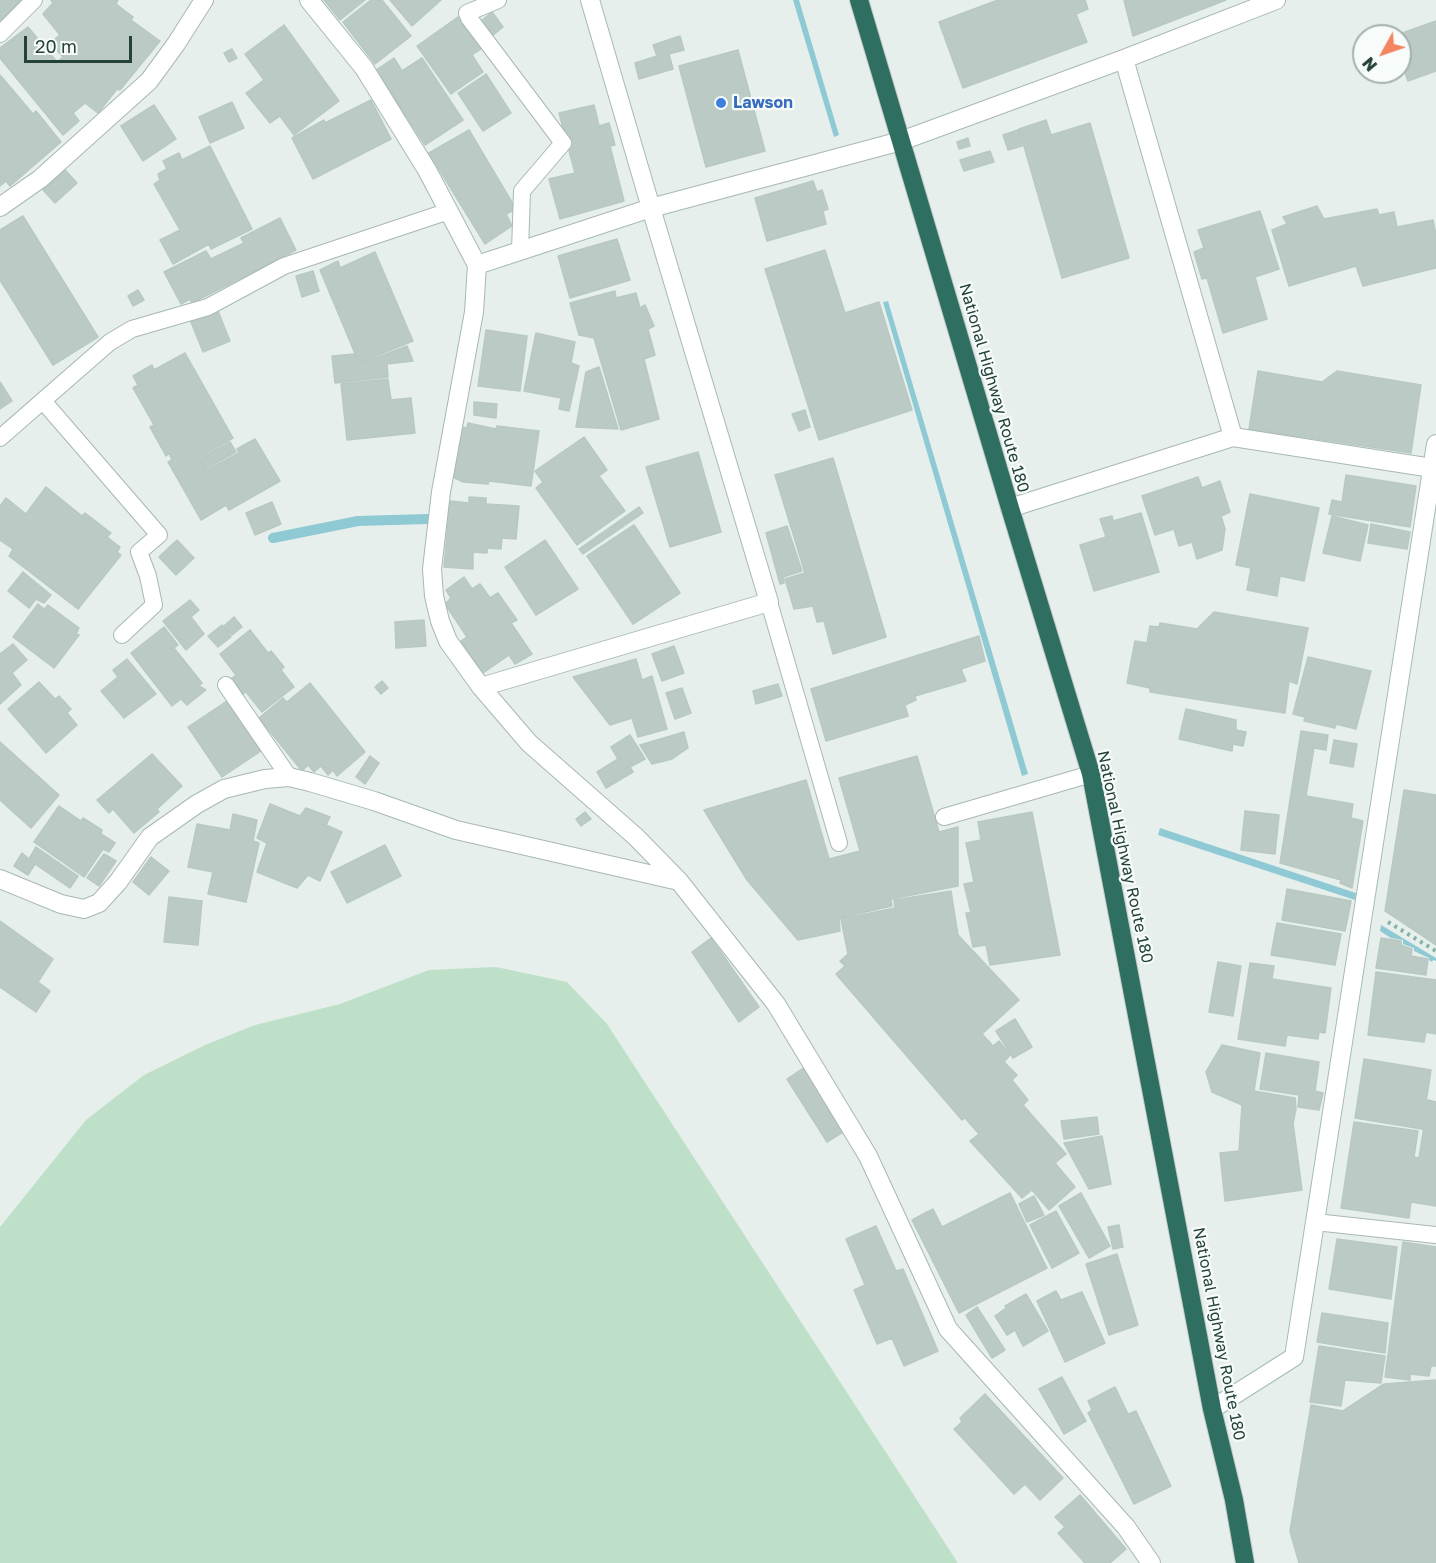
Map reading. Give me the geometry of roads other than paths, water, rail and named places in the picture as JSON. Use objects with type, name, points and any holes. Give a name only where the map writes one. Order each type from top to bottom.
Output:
[{"type":"highway","name":"National Highway Route 180","points":[[859,0],[1091,774],[1212,1409],[1234,1500],[1245,1563]]},
{"type":"street","points":[[0,207],[40,179],[149,81],[176,45],[204,0]]},
{"type":"street","points":[[309,0],[364,68],[427,170],[477,265],[474,312],[441,492],[432,570],[434,596],[448,641],[481,687],[529,743],[636,837],[679,881],[776,1004],[868,1156],[948,1329],[1126,1527],[1151,1563]]},
{"type":"street","points":[[481,687],[769,602],[590,0]]},
{"type":"street","points":[[477,265],[651,208],[901,141],[1276,0]]},
{"type":"street","points":[[1124,59],[1233,438]]},
{"type":"street","points":[[1010,508],[1233,438],[1432,468]]},
{"type":"street","points":[[1212,1409],[1294,1357],[1436,444]]},
{"type":"street","points":[[0,879],[61,904],[84,909],[99,903],[118,882],[150,837],[197,804],[225,789],[265,779],[289,777],[374,801],[456,830],[679,881]]},
{"type":"lane","points":[[0,33],[34,0]]},
{"type":"lane","points":[[498,0],[467,13],[469,18],[563,143],[522,191],[520,250]]},
{"type":"lane","points":[[0,438],[110,342],[132,329],[208,307],[284,266],[449,211]]},
{"type":"lane","points":[[43,401],[159,535],[139,552],[148,576],[154,604],[122,635]]},
{"type":"lane","points":[[769,602],[838,843]]},
{"type":"lane","points":[[226,685],[289,777]]},
{"type":"lane","points":[[944,817],[1091,774]]},
{"type":"lane","points":[[1315,1222],[1436,1235]]},
{"type":"water","points":[[793,0],[799,0],[839,135],[834,137]]},
{"type":"water","points":[[888,301],[1028,774],[1022,776],[883,302]]},
{"type":"water","points":[[1160,828],[1356,893],[1355,900],[1158,835]]},
{"type":"water","points":[[1381,925],[1436,958],[1436,961],[1432,962],[1429,958],[1414,951],[1414,948],[1403,944],[1403,940],[1391,938],[1380,931]]},
{"type":"waterway","points":[[273,538],[358,521],[428,519]]},
{"type":"place","name":"Lawson","points":[[721,103]]}]
